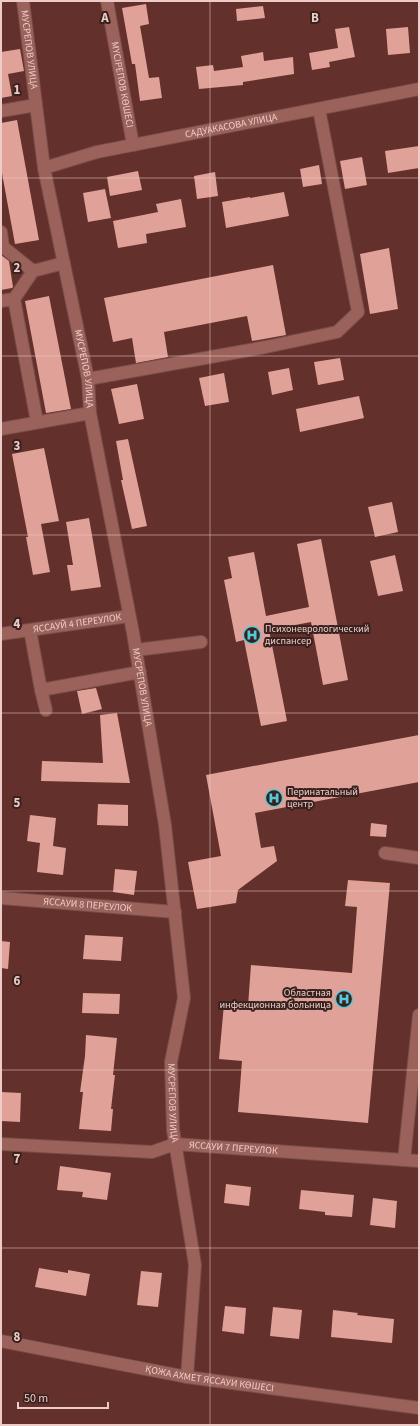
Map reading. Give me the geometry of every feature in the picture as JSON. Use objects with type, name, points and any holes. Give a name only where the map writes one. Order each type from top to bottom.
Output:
[{"type":"street","name":"МУСРЕПОВ УЛИЦА","points":[[23,1],[44,168],[88,379],[90,413],[136,650],[165,825],[184,998],[171,1062],[173,1130],[195,1265],[187,1377]]},
{"type":"street","name":"МҮСІРЕПОВ КӨШЕСІ","points":[[107,1],[133,145]]},
{"type":"street","name":"САДУАКАСОВА УЛИЦА","points":[[44,168],[97,152],[419,89]]},
{"type":"street","points":[[1,111],[36,105]]},
{"type":"street","points":[[88,379],[266,347],[337,332],[358,312],[319,109]]},
{"type":"street","points":[[1,232],[2,247],[33,271]]},
{"type":"street","points":[[37,422],[14,299],[33,271],[64,263]]},
{"type":"street","points":[[1,301],[14,299]]},
{"type":"street","points":[[1,429],[90,413]]},
{"type":"street","name":"ЯССАУЙ 4 ПЕРЕУЛОК","points":[[1,634],[129,616]]},
{"type":"street","points":[[30,630],[46,710]]},
{"type":"street","points":[[136,650],[201,642]]},
{"type":"street","points":[[41,690],[140,672]]},
{"type":"street","points":[[385,854],[419,858]]},
{"type":"street","name":"ЯССАУИ 8 ПЕРЕУЛОК","points":[[1,898],[175,912]]},
{"type":"street","points":[[404,1160],[419,1015]]},
{"type":"street","name":"ЯССАУИ 7 ПЕРЕУЛОК","points":[[1,1144],[152,1152],[175,1144],[419,1161]]},
{"type":"street","name":"ҚОЖА АХМЕТ ЯССАУИ КӨШЕСІ","points":[[1,1341],[187,1377],[419,1408]]},
{"type":"building","points":[[146,4],[149,24],[140,26],[149,78],[159,77],[162,98],[140,101],[135,64],[132,64],[122,8]]},
{"type":"building","points":[[263,6],[265,18],[237,21],[236,9]]},
{"type":"building","points":[[349,27],[355,57],[329,62],[330,67],[312,70],[309,53],[338,48],[335,29]]},
{"type":"building","points":[[408,27],[410,53],[388,55],[386,29]]},
{"type":"building","points":[[20,49],[24,71],[8,74],[12,96],[1,98],[1,52]]},
{"type":"building","points":[[263,52],[264,61],[293,57],[294,74],[243,82],[243,85],[199,89],[196,67],[213,65],[214,71],[243,67],[241,56]]},
{"type":"building","points":[[17,120],[39,240],[15,244],[1,168],[1,123]]},
{"type":"building","points":[[419,146],[419,168],[388,173],[385,151]]},
{"type":"building","points":[[362,157],[367,185],[345,189],[340,161]]},
{"type":"building","points":[[319,165],[322,184],[303,187],[300,169]]},
{"type":"building","points":[[138,171],[142,190],[110,196],[107,177]]},
{"type":"building","points":[[215,172],[218,196],[197,199],[194,176]]},
{"type":"building","points":[[105,189],[111,218],[88,222],[83,193]]},
{"type":"building","points":[[284,192],[289,216],[226,228],[222,202]]},
{"type":"building","points":[[181,199],[186,227],[146,234],[147,243],[118,248],[113,221],[158,212],[156,204]]},
{"type":"building","points":[[389,248],[398,309],[370,314],[360,254]]},
{"type":"building","points":[[1,255],[9,261],[13,287],[1,290]]},
{"type":"building","points":[[273,265],[286,335],[252,341],[247,316],[164,332],[168,357],[136,363],[132,338],[113,342],[104,298]]},
{"type":"building","points":[[49,296],[71,409],[46,413],[25,301]]},
{"type":"building","points":[[340,358],[344,380],[318,385],[314,362]]},
{"type":"building","points":[[289,368],[293,390],[272,395],[268,372]]},
{"type":"building","points":[[224,373],[229,402],[205,406],[199,378]]},
{"type":"building","points":[[137,384],[144,419],[119,424],[111,389]]},
{"type":"building","points":[[359,396],[364,418],[300,432],[296,409]]},
{"type":"building","points":[[128,439],[147,526],[132,529],[121,480],[123,480],[116,441]]},
{"type":"building","points":[[44,448],[59,521],[41,524],[50,572],[33,575],[26,537],[28,537],[12,454]]},
{"type":"building","points":[[392,502],[398,532],[375,537],[368,507]]},
{"type":"building","points":[[89,518],[101,587],[71,591],[67,565],[73,565],[66,522]]},
{"type":"building","name":"Психоневрологический диспансер","points":[[321,539],[348,680],[323,685],[311,622],[269,630],[287,721],[261,726],[244,640],[236,642],[224,580],[232,578],[228,557],[254,552],[266,616],[309,607],[297,544]]},
{"type":"building","points":[[395,555],[403,591],[378,596],[370,561]]},
{"type":"building","points":[[96,688],[102,709],[82,714],[77,691]]},
{"type":"building","points":[[117,713],[130,783],[41,781],[42,761],[103,763],[100,715]]},
{"type":"building","name":"Перинатальный центр","points":[[419,735],[419,782],[255,813],[261,848],[274,846],[277,861],[238,890],[236,903],[197,909],[188,862],[221,856],[206,775]]},
{"type":"building","points":[[98,804],[128,805],[128,826],[97,825]]},
{"type":"building","points":[[30,815],[56,818],[53,846],[66,848],[63,875],[37,872],[40,843],[27,841]]},
{"type":"building","points":[[371,823],[387,825],[386,837],[370,836]]},
{"type":"building","points":[[115,869],[137,871],[134,895],[113,892]]},
{"type":"building","name":"Областная инфекционная больница","points":[[348,880],[390,883],[368,1123],[238,1112],[242,1061],[219,1059],[224,1004],[248,1006],[251,965],[352,973],[357,907],[345,906]]},
{"type":"building","points":[[85,935],[123,937],[121,961],[83,959]]},
{"type":"building","points":[[1,941],[10,942],[8,969],[1,968]]},
{"type":"building","points":[[83,993],[120,994],[119,1014],[82,1013]]},
{"type":"building","points":[[86,1035],[117,1038],[113,1075],[115,1075],[111,1109],[113,1109],[111,1131],[79,1129],[83,1092],[80,1092],[85,1056]]},
{"type":"building","points":[[1,1092],[21,1093],[20,1122],[1,1121]]},
{"type":"building","points":[[60,1166],[111,1173],[107,1200],[82,1197],[83,1192],[57,1190]]},
{"type":"building","points":[[226,1184],[251,1187],[249,1206],[224,1203]]},
{"type":"building","points":[[301,1190],[354,1195],[352,1217],[325,1215],[325,1212],[299,1209]]},
{"type":"building","points":[[373,1198],[397,1201],[395,1228],[370,1225]]},
{"type":"building","points":[[39,1268],[68,1273],[68,1270],[90,1274],[86,1296],[35,1287]]},
{"type":"building","points":[[141,1271],[162,1273],[158,1307],[137,1305]]},
{"type":"building","points":[[225,1306],[246,1308],[244,1334],[222,1331]]},
{"type":"building","points":[[273,1307],[302,1310],[299,1339],[270,1336]]},
{"type":"building","points":[[333,1310],[358,1313],[357,1315],[394,1319],[392,1343],[331,1337]]},
{"type":"place","name":"Психоневрологический диспансер","points":[[252,635]]},
{"type":"place","name":"Перинатальный центр","points":[[274,798]]},
{"type":"place","name":"Областная инфекционная больница","points":[[344,999]]}]
